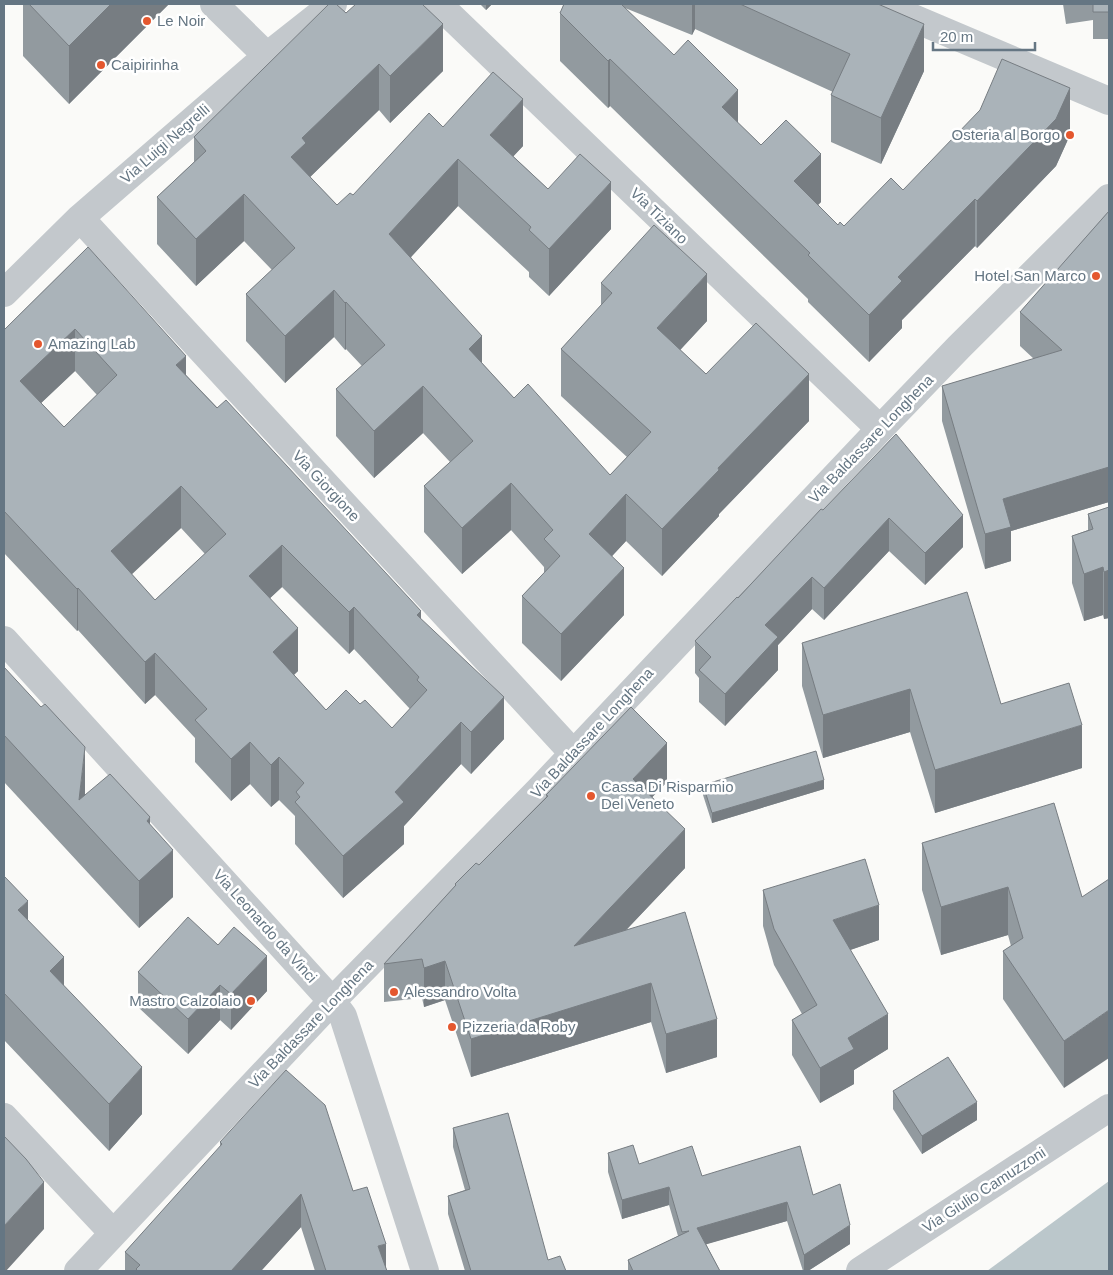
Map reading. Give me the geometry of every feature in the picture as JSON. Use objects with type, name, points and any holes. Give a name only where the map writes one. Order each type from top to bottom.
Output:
[{"type":"street","points":[[214,4],[267,56]]},
{"type":"street","name":"Via Luigi Negrelli","points":[[4,293],[80,218],[267,56],[333,4]]},
{"type":"street","name":"Via Tiziano","points":[[438,4],[880,429]]},
{"type":"street","points":[[880,4],[1109,101]]},
{"type":"street","name":"Via Baldassare Longhena","points":[[78,1271],[332,1001],[573,754],[880,429],[959,347],[1109,198]]},
{"type":"street","name":"Via Giorgione","points":[[80,218],[573,754]]},
{"type":"street","name":"Via Leonardo da Vinci","points":[[4,640],[332,1001],[343,1016],[426,1271]]},
{"type":"street","name":"Via Giulio Camuzzoni","points":[[860,1271],[1109,1108]]},
{"type":"street","points":[[4,1117],[113,1234]]},
{"type":"shaded area","points":[[1109,1181],[1109,1271],[987,1271]]},
{"type":"building","points":[[29,4],[111,4],[69,46]]},
{"type":"building","points":[[329,4],[336,4],[346,13],[356,4],[422,4],[443,24],[390,76],[379,64],[302,138],[306,143],[291,157],[337,205],[350,193],[353,195],[429,113],[443,127],[493,72],[523,99],[490,135],[548,189],[580,154],[611,182],[549,249],[529,230],[531,227],[458,159],[389,234],[482,336],[469,349],[514,398],[528,384],[610,475],[651,432],[561,349],[612,293],[601,283],[654,225],[707,274],[657,328],[706,374],[756,323],[809,374],[662,529],[626,494],[589,534],[624,568],[561,634],[522,596],[560,556],[544,539],[553,530],[511,483],[462,528],[424,486],[473,441],[423,386],[374,431],[336,389],[385,345],[346,302],[334,290],[285,336],[246,294],[295,248],[244,194],[196,239],[157,197],[206,151],[194,137]]},
{"type":"building","points":[[564,4],[621,4],[674,55],[688,40],[738,90],[722,107],[761,145],[786,120],[821,154],[794,181],[838,225],[840,222],[844,226],[891,178],[903,190],[980,110],[1002,59],[1070,88],[1056,119],[977,201],[975,199],[898,277],[902,281],[869,315],[808,255],[810,253],[560,13]]},
{"type":"building","points":[[740,4],[878,4],[924,24],[881,118],[831,95],[850,54]]},
{"type":"building","points":[[1093,4],[1109,4],[1109,12],[1093,12]]},
{"type":"building","points":[[1109,211],[1109,467],[1003,499],[1011,527],[985,534],[942,386],[1062,350],[1020,312]]},
{"type":"building","points":[[88,247],[186,356],[176,365],[217,408],[226,400],[421,611],[417,615],[504,697],[471,732],[461,722],[395,792],[404,802],[343,856],[295,802],[300,797],[296,792],[304,783],[279,757],[271,765],[250,742],[231,759],[195,720],[207,709],[155,653],[145,662],[78,588],[4,511],[4,330]],"holes":[[[75,329],[117,375],[64,427],[20,381]],[[181,486],[226,534],[155,600],[111,551]],[[282,545],[349,612],[354,607],[419,677],[417,680],[427,690],[392,728],[365,700],[360,704],[346,690],[326,710],[273,652],[298,628],[249,576]]]},
{"type":"building","points":[[896,434],[963,515],[925,553],[889,518],[824,588],[812,577],[765,625],[778,637],[725,694],[699,670],[711,657],[695,641],[821,509],[823,510]]},
{"type":"building","points":[[1109,507],[1109,570],[1104,572],[1103,567],[1084,574],[1072,536],[1093,529],[1088,514]]},
{"type":"building","points":[[967,592],[1001,704],[1069,683],[1082,725],[935,770],[910,689],[823,715],[802,643]]},
{"type":"building","points":[[4,667],[41,707],[45,704],[85,747],[79,800],[110,774],[150,817],[147,821],[173,850],[139,881],[4,735]]},
{"type":"building","points":[[631,707],[667,743],[633,779],[685,829],[574,946],[685,912],[717,1019],[666,1034],[651,983],[471,1039],[445,961],[424,968],[422,959],[384,964],[455,884],[476,863],[479,865],[548,796],[546,795]]},
{"type":"building","points":[[816,751],[824,780],[712,813],[703,785]]},
{"type":"building","points":[[1054,803],[1082,897],[1109,879],[1109,1010],[1064,1041],[1003,951],[1023,938],[1008,887],[941,907],[922,843]]},
{"type":"building","points":[[865,859],[879,905],[833,920],[888,1014],[848,1038],[854,1049],[820,1068],[792,1020],[817,1005],[774,929],[763,890]]},
{"type":"building","points":[[4,876],[28,901],[18,910],[64,957],[50,971],[142,1067],[109,1104],[4,993]]},
{"type":"building","points":[[188,917],[218,945],[234,927],[267,956],[231,994],[220,985],[188,1019],[138,972]]},
{"type":"building","points":[[948,1057],[977,1102],[922,1136],[893,1091]]},
{"type":"building","points":[[286,1070],[325,1105],[353,1191],[367,1187],[386,1244],[378,1246],[387,1271],[326,1271],[301,1194],[231,1271],[138,1271],[136,1269],[140,1265],[125,1252],[222,1144],[220,1142]]},
{"type":"building","points":[[508,1113],[548,1260],[560,1256],[566,1271],[471,1271],[448,1196],[470,1189],[453,1128]]},
{"type":"building","points":[[4,1136],[26,1159],[44,1182],[4,1226]]},
{"type":"building","points":[[633,1145],[639,1164],[692,1146],[702,1176],[800,1146],[813,1195],[840,1184],[850,1225],[804,1255],[787,1202],[697,1228],[720,1271],[633,1271],[628,1260],[689,1231],[682,1232],[669,1187],[622,1200],[608,1153]]},
{"type":"place","name":"Le Noir","points":[[147,21]]},
{"type":"place","name":"Caipirinha","points":[[101,65]]},
{"type":"place","name":"Osteria al Borgo","points":[[1070,135]]},
{"type":"place","name":"Hotel San Marco","points":[[1096,276]]},
{"type":"place","name":"Amazing Lab","points":[[38,344]]},
{"type":"place","name":"Cassa Di Risparmio Del Veneto","points":[[591,796]]},
{"type":"place","name":"Alessandro Volta","points":[[394,992]]},
{"type":"place","name":"Mastro Calzolaio","points":[[251,1001]]},
{"type":"place","name":"Pizzeria da Roby","points":[[452,1027]]}]
